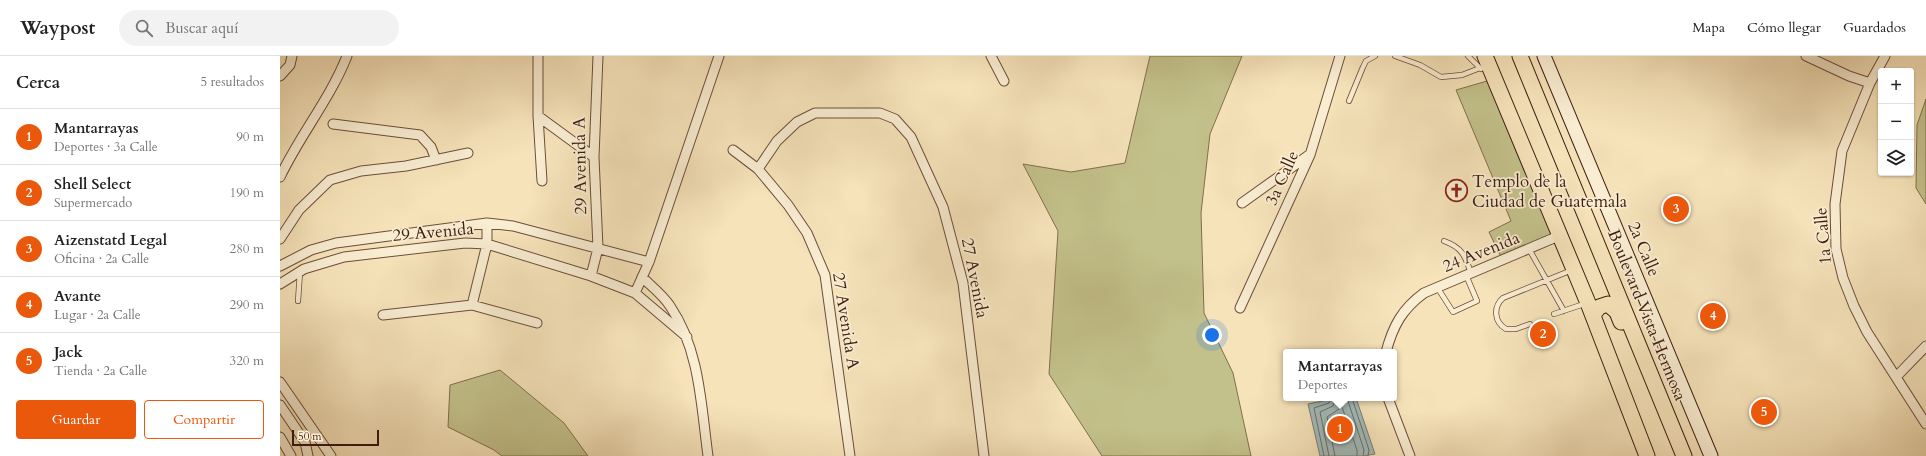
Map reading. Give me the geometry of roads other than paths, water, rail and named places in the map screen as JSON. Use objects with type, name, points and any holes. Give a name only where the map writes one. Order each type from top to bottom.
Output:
[{"type":"main road","name":"Boulevard Vista Hermosa","points":[[1520,56],[1684,456]]},
{"type":"main road","points":[[1482,62],[1494,79],[1561,235],[1648,456]]},
{"type":"main road","points":[[1591,309],[1605,304],[1613,307],[1617,312],[1660,414],[1674,430]]},
{"type":"street","points":[[280,76],[290,65],[292,56]]},
{"type":"street","points":[[280,177],[291,154],[337,80],[347,56]]},
{"type":"street","points":[[538,56],[538,116],[542,181]]},
{"type":"street","name":"29 Avenida A","points":[[591,276],[598,248],[594,157],[598,56]]},
{"type":"street","points":[[635,293],[649,262],[720,56]]},
{"type":"street","points":[[991,56],[1004,81]]},
{"type":"street","name":"3a Calle","points":[[1240,308],[1310,155],[1340,56]]},
{"type":"street","name":"2a Calle","points":[[1544,56],[1711,456]]},
{"type":"street","points":[[1806,56],[1870,83]]},
{"type":"street","name":"1a Calle","points":[[1885,56],[1870,83],[1842,151],[1835,204],[1836,249],[1843,278],[1854,306],[1867,332],[1926,424]]},
{"type":"street","name":"27 Avenida","points":[[758,169],[777,141],[797,122],[815,113],[880,113],[895,119],[911,136],[943,207],[961,275],[984,456]]},
{"type":"street","points":[[538,116],[594,157]]},
{"type":"street","points":[[333,124],[420,135],[431,148],[436,160]]},
{"type":"street","name":"27 Avenida A","points":[[733,150],[758,169],[788,205],[807,233],[825,275],[850,456]]},
{"type":"street","points":[[280,239],[299,210],[330,180],[361,171],[406,166],[468,153]]},
{"type":"street","points":[[1242,203],[1310,155]]},
{"type":"street","points":[[280,266],[311,250],[336,243],[487,223],[513,226],[649,262]]},
{"type":"street","points":[[472,304],[487,244],[487,223]]},
{"type":"street","name":"24 Avenida","points":[[1387,349],[1392,331],[1404,311],[1414,300],[1437,287],[1561,235]]},
{"type":"street","name":"29 Avenida","points":[[280,284],[300,272],[344,257],[465,243],[487,244],[591,276],[635,293],[687,337]]},
{"type":"street","points":[[642,277],[670,305],[687,337],[695,363],[708,456]]},
{"type":"street","points":[[383,315],[472,304],[537,323]]},
{"type":"street","points":[[1896,377],[1926,346]]},
{"type":"street","points":[[280,382],[331,456]]},
{"type":"street","points":[[1389,401],[1410,456]]},
{"type":"street","points":[[280,405],[305,442],[308,456]]},
{"type":"street","points":[[280,437],[291,456]]},
{"type":"lane","points":[[1349,102],[1366,61],[1374,56]]},
{"type":"lane","points":[[1396,56],[1420,65],[1441,77],[1462,75],[1482,62]]},
{"type":"lane","points":[[1468,56],[1482,62]]},
{"type":"lane","points":[[1437,287],[1454,312],[1477,301],[1465,256],[1459,248],[1444,241]]},
{"type":"lane","points":[[1529,249],[1548,279],[1564,311]]},
{"type":"lane","points":[[1530,324],[1516,329],[1506,329],[1499,323],[1496,309],[1497,305],[1503,298],[1574,270]]},
{"type":"lane","points":[[298,301],[300,272]]},
{"type":"lane","points":[[1554,314],[1564,311],[1591,309]]},
{"type":"water","points":[[1322,401],[1357,401],[1375,454],[1363,456],[1320,456],[1308,404]]},
{"type":"place","name":"Templo de la Ciudad de Guatemala","points":[[1456,191]]},
{"type":"place","name":"Aizenstatd Legal","points":[[1676,209]]},
{"type":"place","name":"Avante","points":[[1713,316]]},
{"type":"place","name":"Shell Select","points":[[1543,334]]},
{"type":"place","name":"Jack","points":[[1764,412]]},
{"type":"place","name":"Mantarrayas","points":[[1340,429]]}]
